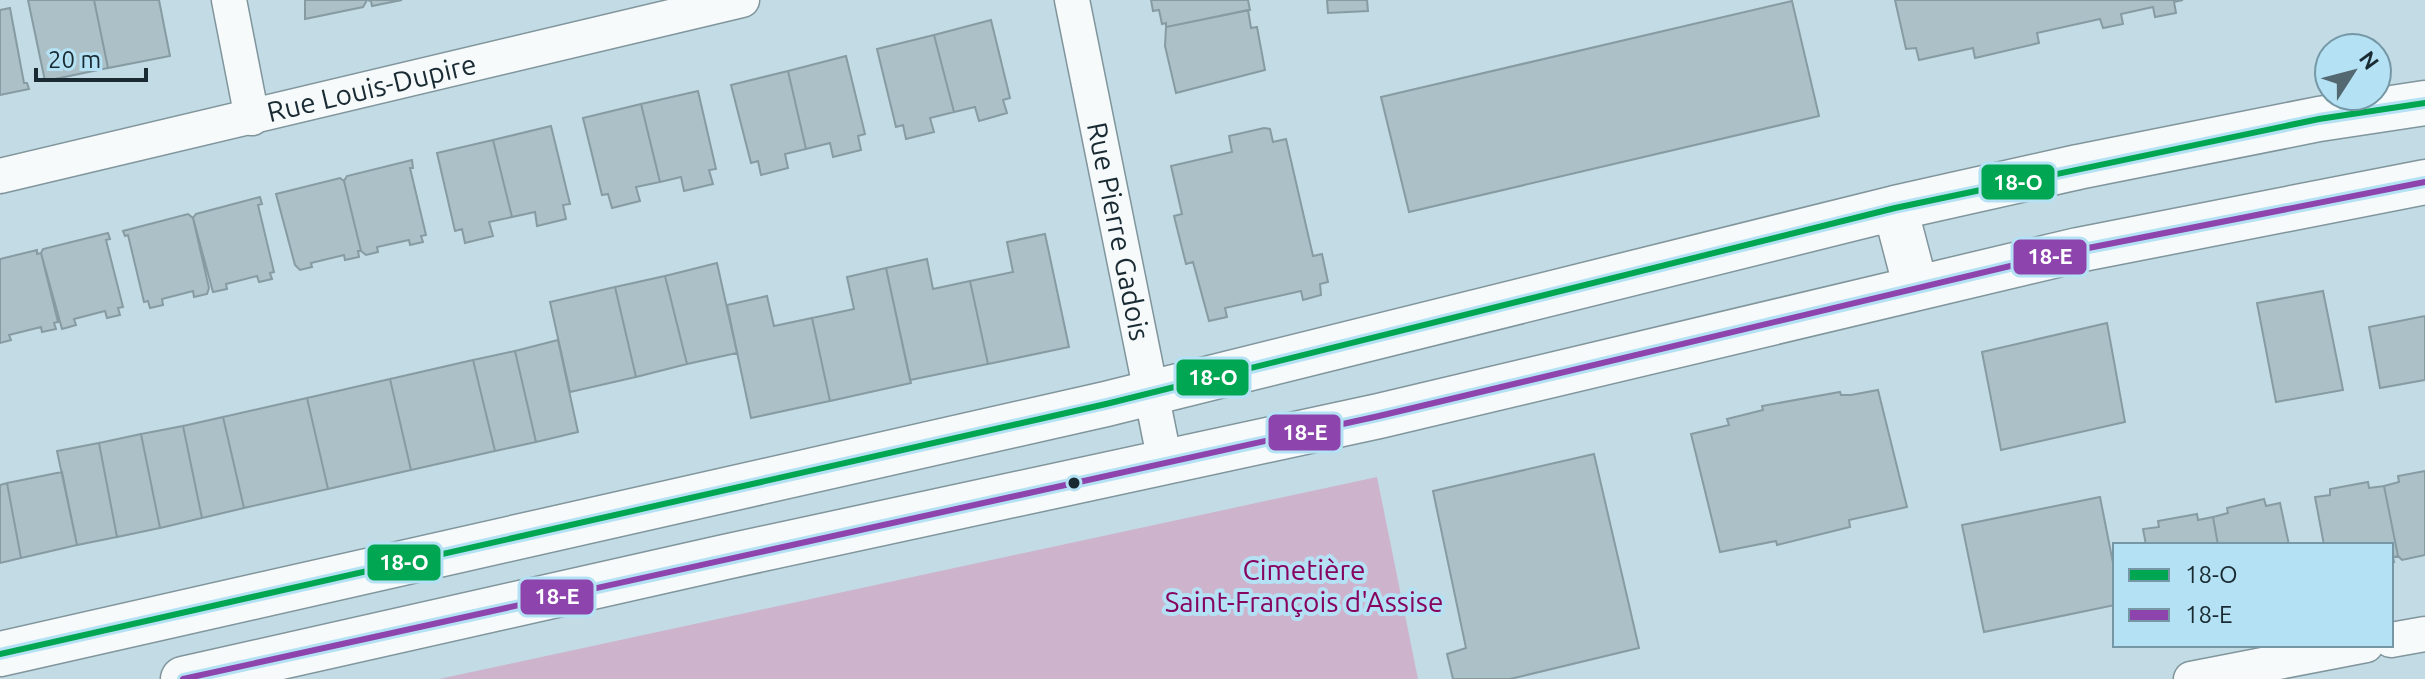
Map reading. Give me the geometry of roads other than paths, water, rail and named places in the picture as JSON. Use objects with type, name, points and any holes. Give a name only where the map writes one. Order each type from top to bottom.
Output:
[{"type":"street","points":[[229,0],[252,118]]},
{"type":"street","name":"Rue Louis-Dupire","points":[[0,176],[252,118],[653,10],[742,0]]},
{"type":"street","name":"Rue Pierre Gadois","points":[[1072,0],[1165,462]]},
{"type":"street","points":[[0,654],[1149,392],[1895,208],[2319,119],[2425,103]]},
{"type":"street","points":[[183,679],[725,557],[1379,416],[2078,250],[2425,182]]},
{"type":"street","points":[[1895,208],[1916,288]]},
{"type":"street","points":[[711,493],[725,557]]},
{"type":"street","points":[[2393,640],[2425,634]]},
{"type":"street","points":[[2191,679],[2356,647]]},
{"type":"park label","name":"Cimetière Saint-François d'Assise","points":[[1304,586]]}]
